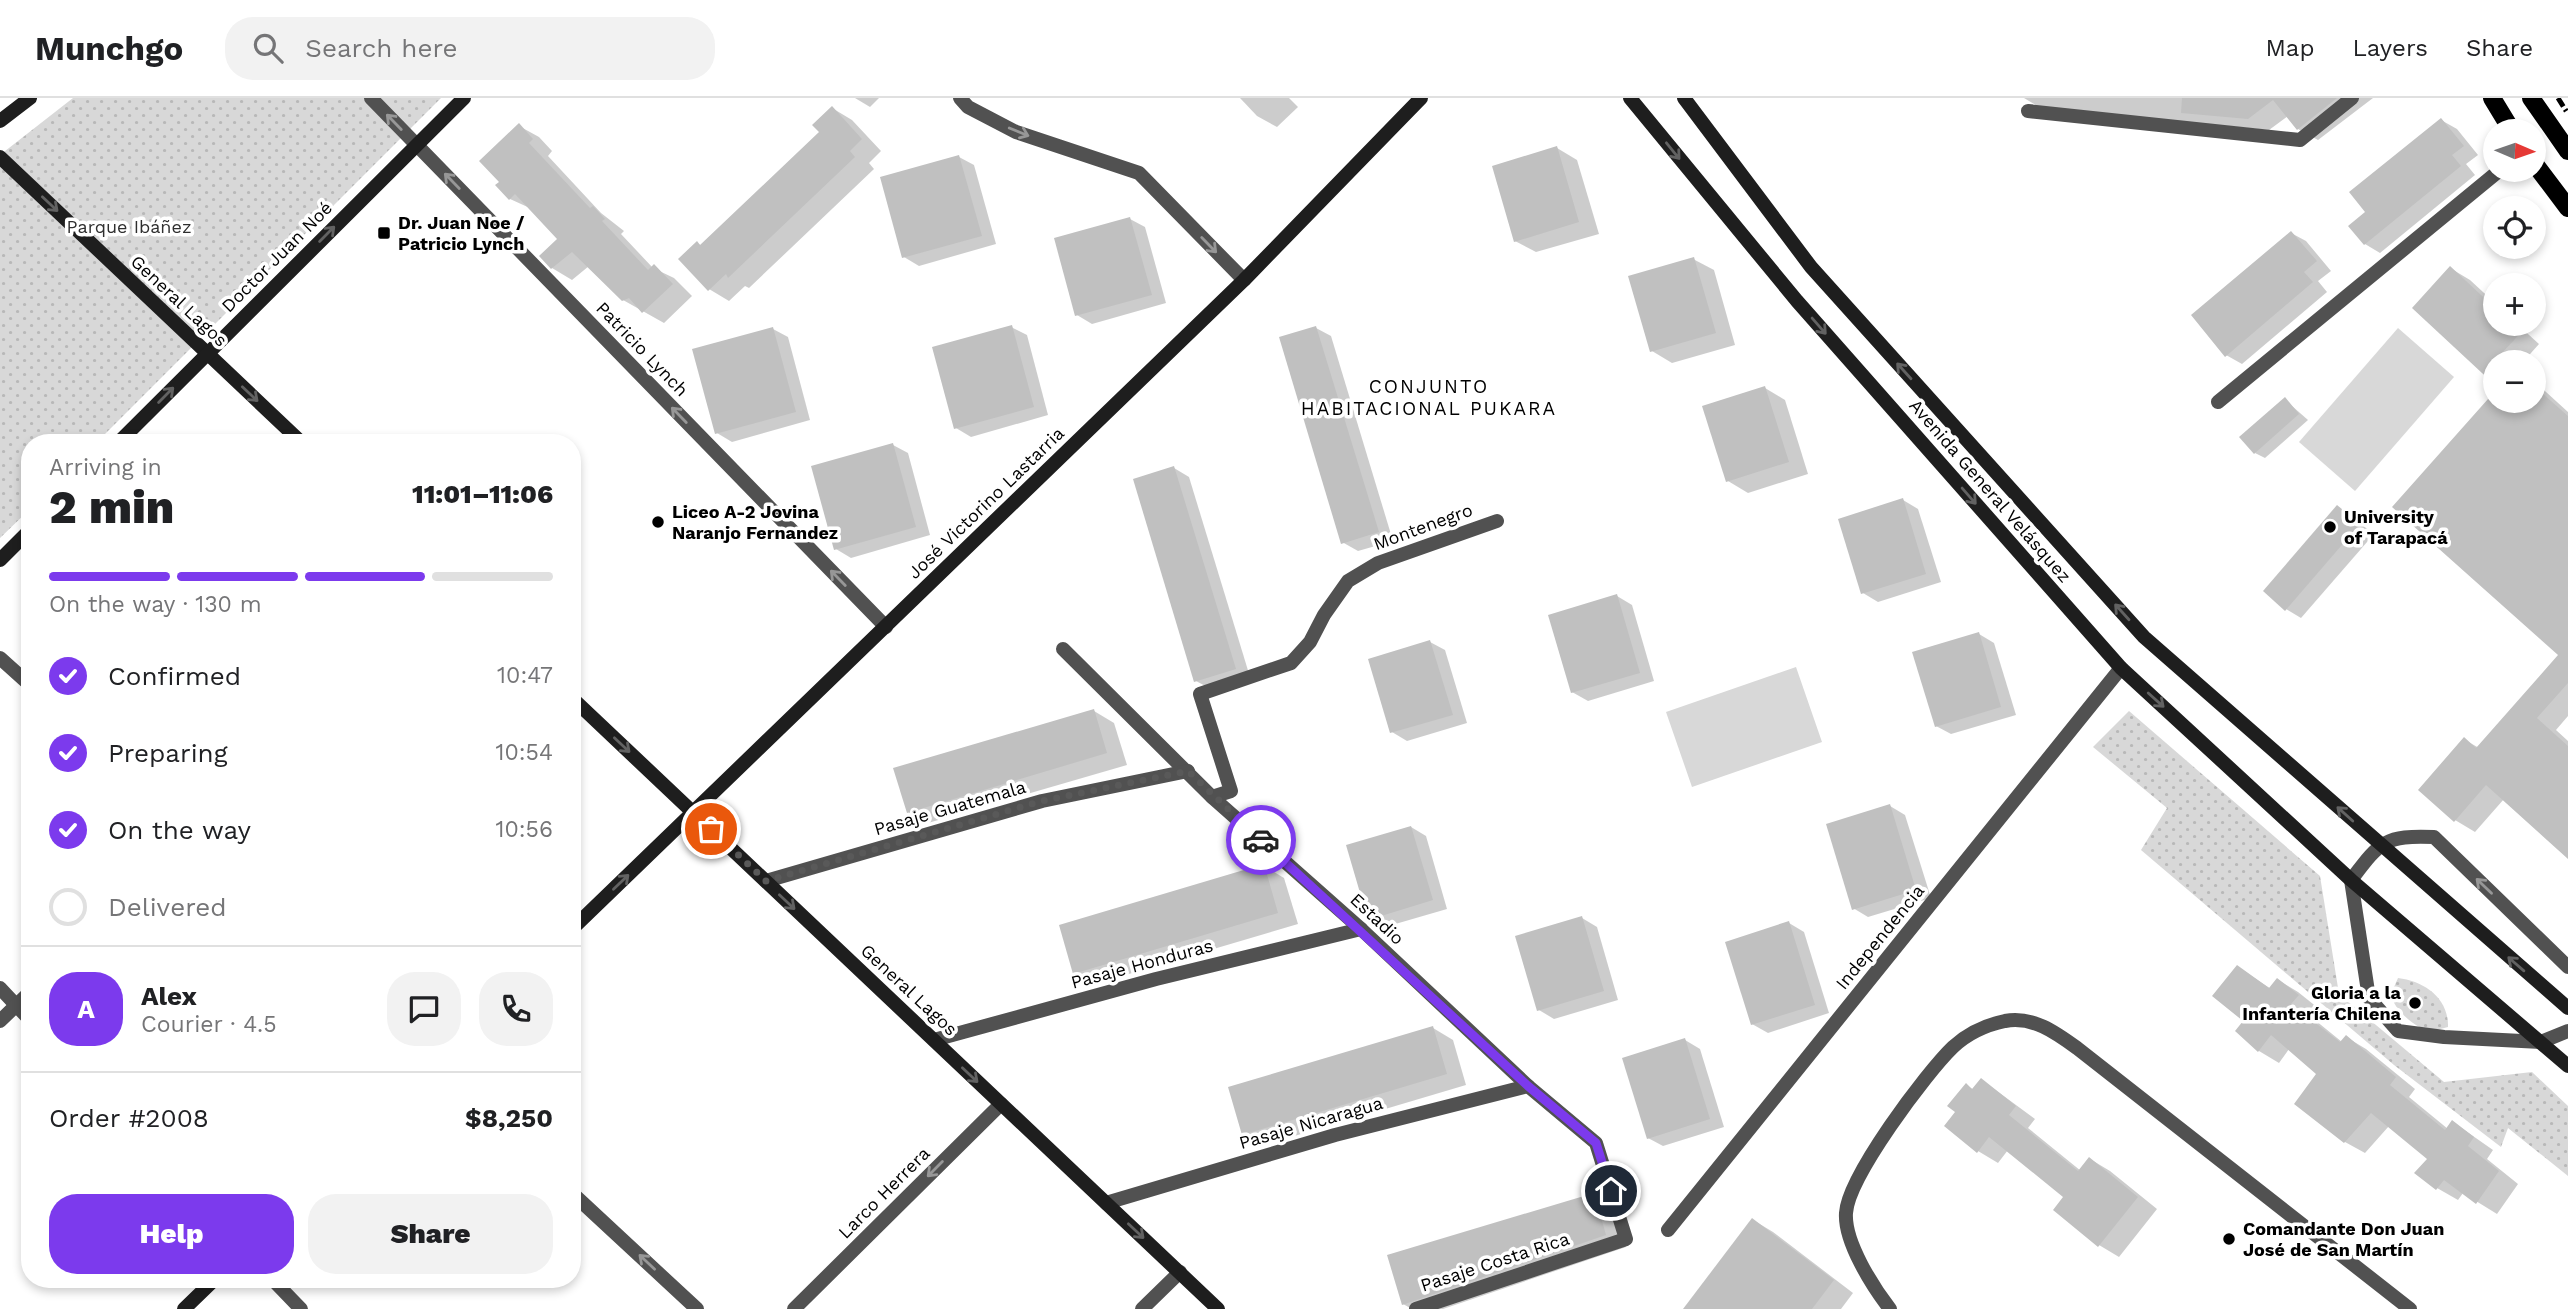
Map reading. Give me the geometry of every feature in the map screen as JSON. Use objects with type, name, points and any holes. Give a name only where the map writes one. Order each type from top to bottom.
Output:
[{"type":"main road","points":[[0,121],[30,98]]},
{"type":"main road","name":"Doctor Juan Noé","points":[[127,434],[464,98]]},
{"type":"main road","name":"José Victorino Lastarria","points":[[581,920],[1244,280],[1421,98]]},
{"type":"main road","name":"Avenida General Velásquez","points":[[1630,98],[1797,301],[2121,668],[2351,880],[2568,1066]]},
{"type":"main road","name":"Avenida General Velásquez","points":[[1684,98],[1811,267],[2144,637],[2568,1008]]},
{"type":"main road","points":[[2492,98],[2505,119]]},
{"type":"main road","points":[[2531,98],[2568,151]]},
{"type":"main road","name":"General Lagos","points":[[0,158],[292,434]]},
{"type":"main road","points":[[2546,179],[2568,208]]},
{"type":"main road","points":[[0,560],[21,539]]},
{"type":"main road","name":"General Lagos","points":[[581,707],[1219,1309]]},
{"type":"main road","points":[[184,1309],[206,1288]]},
{"type":"street","name":"Patricio Lynch","points":[[371,98],[886,626]]},
{"type":"street","points":[[2028,111],[2300,140],[2353,98]]},
{"type":"street","points":[[968,101],[1016,132],[1139,173],[1244,280]]},
{"type":"street","points":[[2218,402],[2485,182]]},
{"type":"street","name":"Montenegro","points":[[1212,797],[1231,792],[1200,694],[1291,663],[1310,642],[1324,615],[1348,581],[1378,563],[1497,521]]},
{"type":"street","name":"Estadio","points":[[1062,649],[1212,797],[1361,929],[1528,1086],[1596,1143],[1626,1239]]},
{"type":"street","points":[[0,658],[21,677]]},
{"type":"street","name":"Independencia","points":[[1668,1230],[2121,668]]},
{"type":"street","name":"Pasaje Guatemala","points":[[766,881],[1042,801],[1188,771]]},
{"type":"street","points":[[2568,967],[2434,837],[2410,836],[2378,844],[2351,880],[2369,998],[2399,1031],[2444,1037],[2541,1042],[2568,1031]]},
{"type":"street","name":"Pasaje Honduras","points":[[934,1040],[1156,979],[1361,929]]},
{"type":"street","points":[[0,988],[21,1010]]},
{"type":"street","points":[[0,1021],[21,1000]]},
{"type":"street","points":[[1890,1309],[1865,1271],[1850,1233],[1846,1213],[1855,1185],[1870,1154],[1953,1047],[1975,1031],[2019,1020],[2046,1028],[2077,1048],[2410,1309]]},
{"type":"street","name":"Pasaje Nicaragua","points":[[1106,1203],[1335,1135],[1528,1086]]},
{"type":"street","name":"Larco Herrera","points":[[794,1309],[1001,1104]]},
{"type":"street","points":[[581,1201],[696,1309]]},
{"type":"street","name":"Pasaje Costa Rica","points":[[1416,1309],[1626,1239]]},
{"type":"street","points":[[1142,1309],[1180,1272]]},
{"type":"street","points":[[281,1288],[301,1309]]},
{"type":"green space","name":"Parque Ibáñez","points":[[73,98],[441,98],[105,434],[21,434],[21,518],[0,538],[0,155]]},
{"type":"green space","points":[[2398,328],[2454,377],[2355,491],[2299,442]]},
{"type":"green space","points":[[1796,667],[1822,742],[1692,787],[1666,712]]},
{"type":"green space","points":[[2129,711],[2320,876],[2339,994],[2444,1082],[2532,1072],[2568,1106],[2568,1176],[2508,1128],[2501,1147],[2394,1065],[2141,850],[2167,808],[2093,747]]},
{"type":"green space","points":[[2398,978],[2417,983],[2433,993],[2444,1008],[2448,1027],[2427,1030],[2415,1025],[2403,1015],[2395,1005],[2393,997]]},
{"type":"building","points":[[2182,98],[2337,98],[2297,130],[2273,100],[2248,119],[2181,113]]},
{"type":"building","points":[[832,106],[862,139],[850,151],[855,157],[728,278],[726,274],[708,291],[678,259],[697,241],[700,245],[819,132],[812,125]]},
{"type":"building","points":[[2441,118],[2464,146],[2452,155],[2461,166],[2364,245],[2348,226],[2365,212],[2349,192]]},
{"type":"building","points":[[519,123],[533,139],[529,143],[590,208],[593,206],[605,219],[602,221],[648,270],[654,264],[673,284],[642,313],[629,298],[622,301],[572,252],[551,269],[539,256],[557,239],[515,194],[509,200],[495,185],[499,182],[479,161]]},
{"type":"building","points":[[1557,146],[1579,222],[1514,242],[1492,166]]},
{"type":"building","points":[[959,155],[982,236],[902,258],[880,177]]},
{"type":"building","points":[[1130,217],[1152,295],[1075,316],[1054,238]]},
{"type":"building","points":[[2291,231],[2317,261],[2304,272],[2313,282],[2225,357],[2191,315]]},
{"type":"building","points":[[1694,257],[1716,333],[1650,352],[1628,276]]},
{"type":"building","points":[[2450,266],[2483,297],[2483,336],[2518,336],[2505,350],[2483,350],[2483,374],[2412,308]]},
{"type":"building","points":[[1012,325],[1034,407],[954,429],[932,347]]},
{"type":"building","points":[[1316,326],[1379,532],[1341,544],[1279,337]]},
{"type":"building","points":[[773,327],[796,412],[715,434],[692,349]]},
{"type":"building","points":[[1765,386],[1789,462],[1726,482],[1702,406]]},
{"type":"building","points":[[2285,397],[2299,414],[2254,454],[2239,437]]},
{"type":"building","points":[[2546,397],[2568,416],[2568,683],[2537,718],[2568,746],[2568,859],[2486,785],[2454,822],[2418,790],[2464,737],[2476,748],[2558,655],[2392,507],[2483,405],[2483,413],[2546,413]]},
{"type":"building","points":[[893,443],[916,527],[834,550],[811,466]]},
{"type":"building","points":[[1174,466],[1236,669],[1194,682],[1133,479]]},
{"type":"building","points":[[1903,498],[1926,574],[1861,594],[1838,519]]},
{"type":"building","points":[[2337,505],[2360,524],[2285,611],[2263,591]]},
{"type":"building","points":[[1617,594],[1640,673],[1571,693],[1548,615]]},
{"type":"building","points":[[1979,632],[2001,707],[1935,727],[1912,652]]},
{"type":"building","points":[[1430,640],[1453,715],[1390,733],[1368,659]]},
{"type":"building","points":[[1094,709],[1107,753],[907,813],[893,768]]},
{"type":"building","points":[[1890,804],[1916,890],[1852,910],[1826,824]]},
{"type":"building","points":[[1411,826],[1433,900],[1368,920],[1346,845]]},
{"type":"building","points":[[1264,864],[1278,913],[1073,974],[1059,925]]},
{"type":"building","points":[[1582,916],[1604,991],[1537,1011],[1515,936]]},
{"type":"building","points":[[1789,921],[1815,1005],[1751,1025],[1725,942]]},
{"type":"building","points":[[2237,965],[2269,988],[2277,978],[2299,995],[2291,1004],[2340,1042],[2346,1035],[2396,1077],[2390,1085],[2445,1130],[2452,1120],[2474,1137],[2468,1146],[2499,1171],[2476,1204],[2444,1180],[2436,1190],[2414,1173],[2427,1159],[2371,1113],[2344,1143],[2294,1104],[2316,1074],[2271,1035],[2258,1052],[2235,1031],[2243,1021],[2212,996]]},
{"type":"building","points":[[1433,1026],[1447,1074],[1242,1135],[1228,1087]]},
{"type":"building","points":[[1685,1038],[1710,1119],[1647,1139],[1622,1058]]},
{"type":"building","points":[[1981,1078],[2016,1106],[2009,1115],[2078,1171],[2089,1157],[2138,1197],[2098,1247],[2053,1210],[2063,1197],[1989,1137],[1977,1153],[1944,1126],[1955,1112],[1947,1106],[1966,1083],[1972,1089]]},
{"type":"building","points":[[1594,1193],[1606,1235],[1402,1305],[1387,1255]]},
{"type":"building","points":[[1752,1218],[1834,1280],[1812,1309],[1683,1309]]},
{"type":"railway","points":[[2558,98],[2568,114]]},
{"type":"way so far","points":[[711,829],[766,881],[1042,801],[1188,771],[1212,797],[1261,840]]},
{"type":"place","name":"Dr. Juan Noe / Patricio Lynch","points":[[384,233]]},
{"type":"place","name":"Liceo A-2 Jovina Naranjo Fernandez","points":[[658,522]]},
{"type":"place","name":"University of Tarapacá","points":[[2330,527]]},
{"type":"place","name":"Gloria a la Infantería Chilena","points":[[2415,1003]]},
{"type":"place","name":"Comandante Don Juan José de San Martín","points":[[2229,1239]]},
{"type":"district","name":"CONJUNTO HABITACIONAL PUKARA","points":[[1429,397]]},
{"type":"route","points":[[1261,840],[1361,929],[1528,1086],[1596,1143],[1611,1191]]}]
